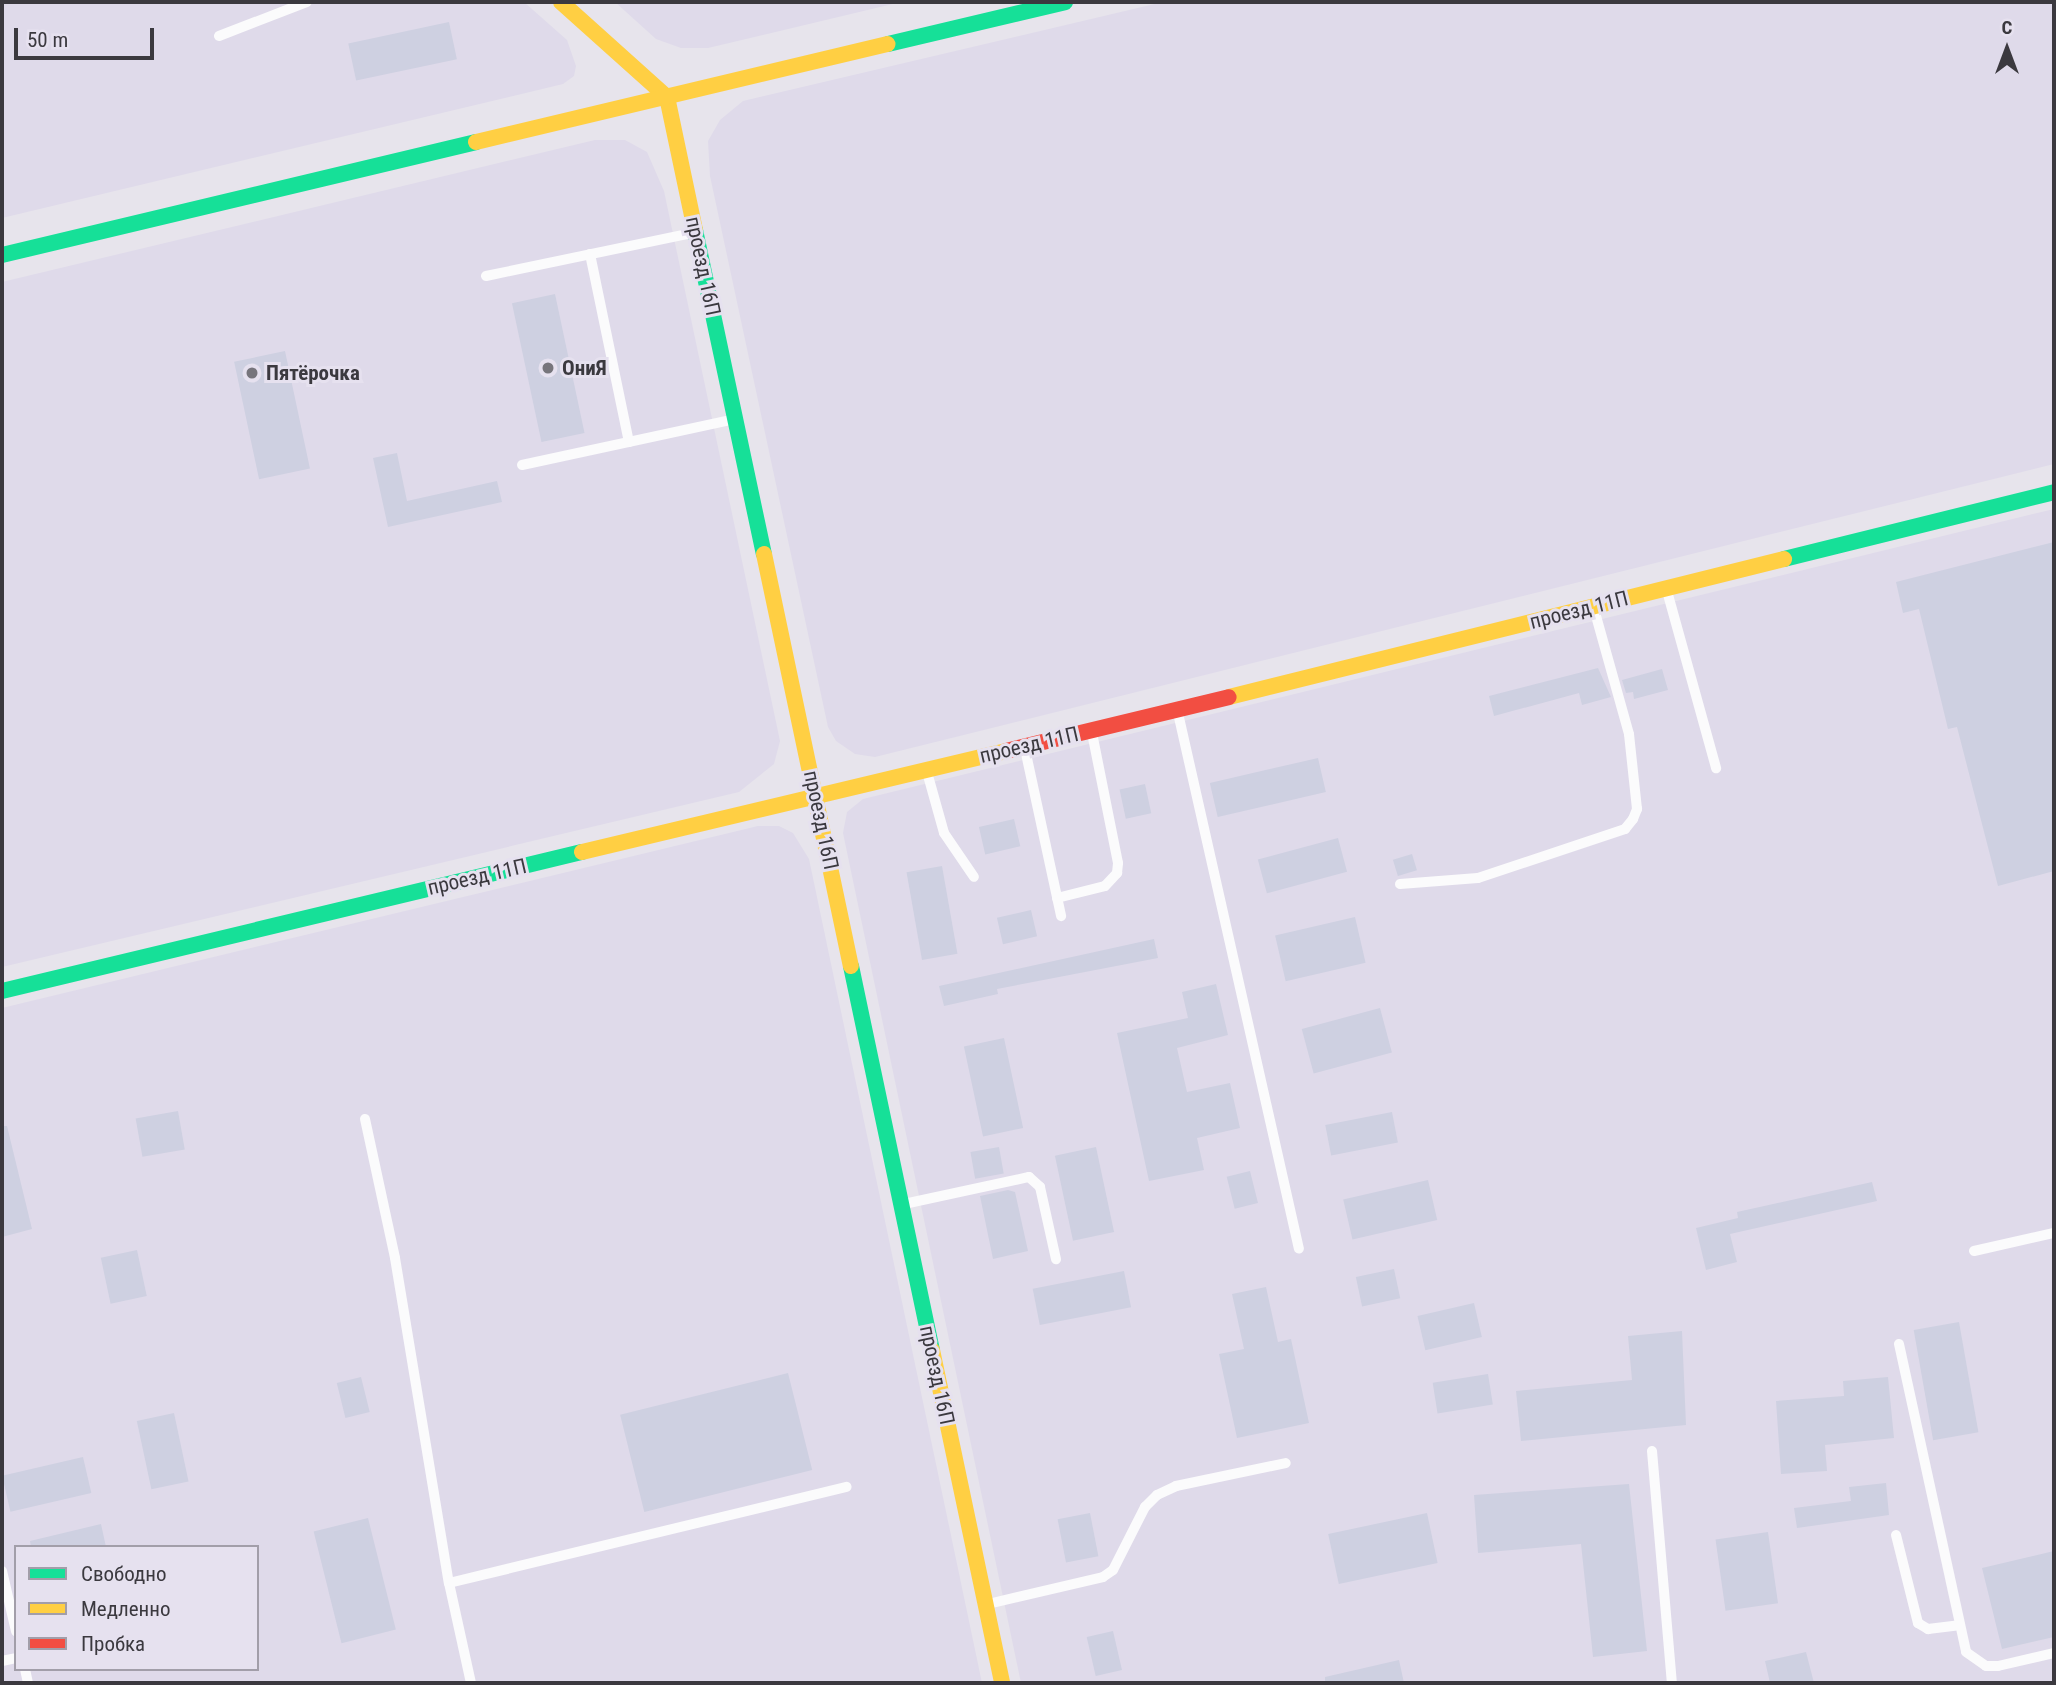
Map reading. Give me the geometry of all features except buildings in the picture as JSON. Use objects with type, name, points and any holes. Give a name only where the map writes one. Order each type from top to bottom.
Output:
[{"type":"main road","points":[[561,2],[667,97]]},
{"type":"main road","points":[[2,255],[1065,2]]},
{"type":"main road","name":"проезд 16П","points":[[667,97],[1002,1683]]},
{"type":"main road","name":"проезд 11П","points":[[2,991],[1177,710],[2054,492]]},
{"type":"lane","points":[[219,36],[307,2]]},
{"type":"lane","points":[[486,276],[695,232]]},
{"type":"lane","points":[[590,254],[629,442]]},
{"type":"lane","points":[[522,465],[735,419]]},
{"type":"lane","points":[[1666,588],[1716,768]]},
{"type":"lane","points":[[1399,884],[1478,878],[1625,829],[1633,819],[1637,809],[1629,734],[1593,606]]},
{"type":"lane","points":[[1177,710],[1300,1249]]},
{"type":"lane","points":[[1057,898],[1105,886],[1117,873],[1118,863],[1091,730]]},
{"type":"lane","points":[[1025,746],[1061,916]]},
{"type":"lane","points":[[927,770],[944,833],[974,877]]},
{"type":"lane","points":[[365,1119],[395,1258],[449,1583],[471,1683]]},
{"type":"lane","points":[[901,1204],[1029,1177],[1040,1187],[1056,1259]]},
{"type":"lane","points":[[1974,1251],[2054,1233]]},
{"type":"lane","points":[[1899,1344],[1966,1652],[1986,1666],[2054,1653]]},
{"type":"lane","points":[[1652,1451],[1672,1683]]},
{"type":"lane","points":[[985,1605],[1103,1577],[1113,1570],[1145,1507],[1157,1495],[1176,1486],[1286,1462]]},
{"type":"lane","points":[[449,1583],[847,1487]]},
{"type":"lane","points":[[1896,1535],[1918,1623],[1928,1629],[1959,1626]]},
{"type":"lane","points":[[2,1571],[14,1622]]},
{"type":"shaded area","points":[[2,2],[524,2],[567,40],[576,66],[574,76],[563,84],[2,218]]},
{"type":"shaded area","points":[[615,2],[901,2],[708,48],[681,48],[656,39]]},
{"type":"shaded area","points":[[1163,2],[2054,2],[2054,464],[875,757],[855,754],[836,741],[828,727],[710,176],[708,141],[720,120],[743,101]]},
{"type":"shaded area","points":[[595,140],[625,140],[647,152],[664,191],[780,741],[774,764],[739,792],[2,967],[2,282]]},
{"type":"shaded area","points":[[2054,509],[2054,1683],[1021,1683],[843,833],[847,812],[863,799]]},
{"type":"shaded area","points":[[758,826],[779,826],[793,833],[809,859],[982,1683],[2,1683],[2,1008]]},
{"type":"traffic: fast","points":[[888,44],[1065,2]]},
{"type":"traffic: fast","points":[[2,255],[476,142]]},
{"type":"traffic: fast","points":[[695,230],[764,554]]},
{"type":"traffic: fast","points":[[1784,559],[2054,492]]},
{"type":"traffic: fast","points":[[2,991],[582,852]]},
{"type":"traffic: fast","points":[[851,966],[932,1350]]},
{"type":"traffic: slow","points":[[561,2],[667,97],[695,230]]},
{"type":"traffic: slow","points":[[476,142],[888,44]]},
{"type":"traffic: slow","points":[[764,554],[851,966]]},
{"type":"traffic: slow","points":[[1229,697],[1784,559]]},
{"type":"traffic: slow","points":[[582,852],[1006,751]]},
{"type":"traffic: slow","points":[[932,1350],[1002,1683]]},
{"type":"traffic: jam","points":[[1006,751],[1229,697]]},
{"type":"place","name":"ОниЯ","points":[[548,368]]},
{"type":"place","name":"Пятёрочка","points":[[252,373]]}]
